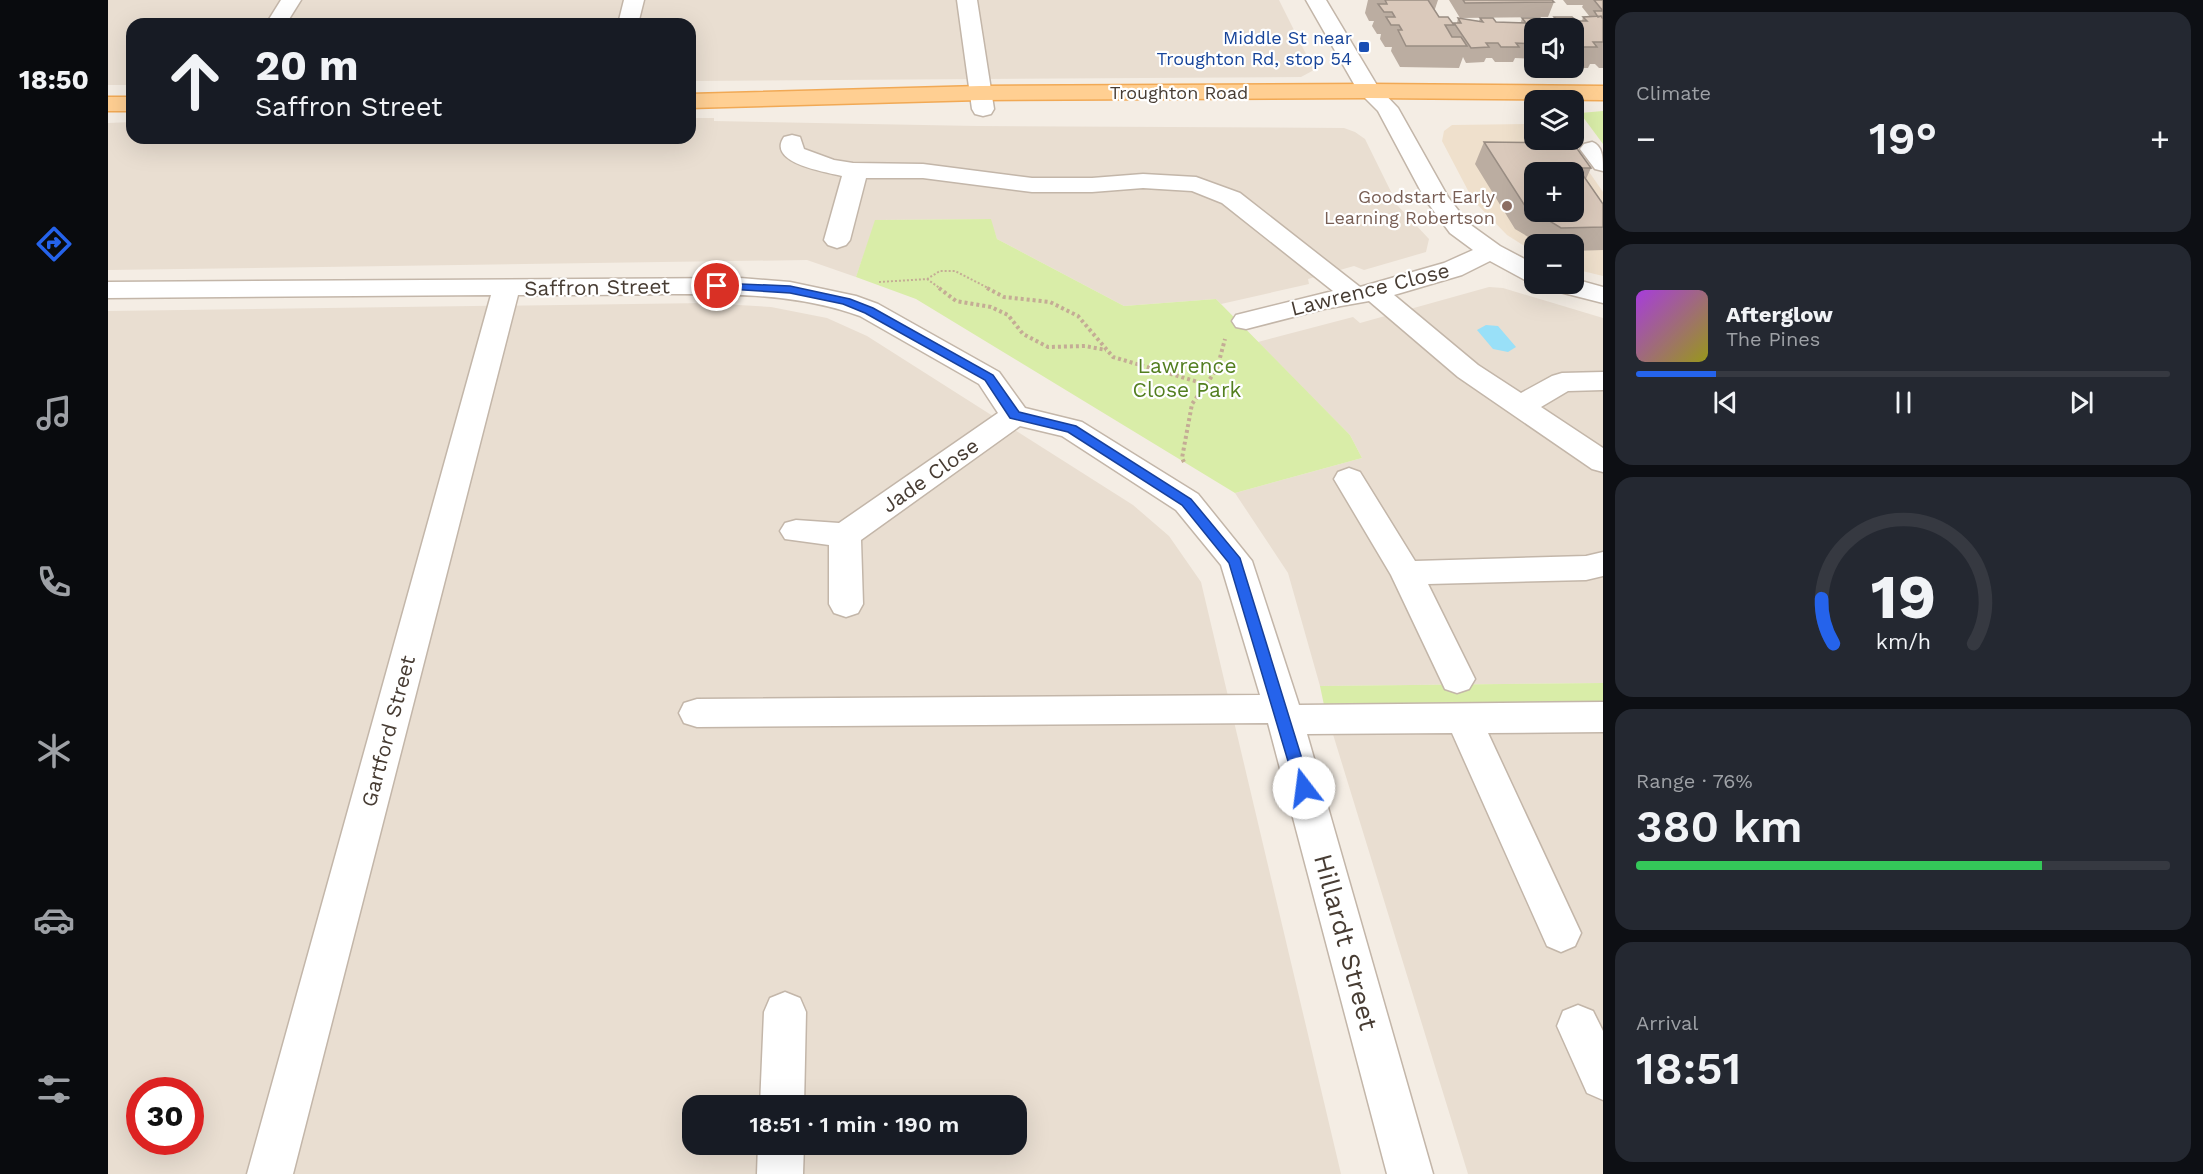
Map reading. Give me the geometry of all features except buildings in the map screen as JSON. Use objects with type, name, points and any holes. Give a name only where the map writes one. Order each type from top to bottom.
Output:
[{"type":"main road","name":"Troughton Road","points":[[981,101],[1369,91],[1603,96]]},
{"type":"main road","name":"Troughton Road","points":[[1584,97],[1603,96]]},
{"type":"main road","name":"Troughton Road","points":[[696,101],[981,101],[1387,108],[1524,101]]},
{"type":"main road","points":[[108,104],[126,104]]},
{"type":"street","points":[[280,18],[291,0]]},
{"type":"street","points":[[629,18],[633,0]]},
{"type":"street","points":[[967,0],[981,101]]},
{"type":"street","points":[[1316,0],[1369,91],[1387,108],[1437,199],[1459,228],[1491,251],[1524,269]]},
{"type":"street","points":[[792,142],[793,153],[824,166],[862,171],[923,171],[1032,185],[1092,185],[1143,181],[1196,184],[1231,198],[1468,371],[1603,462]]},
{"type":"street","points":[[837,240],[852,179],[855,174],[862,171]]},
{"type":"street","name":"Lawrence Close","points":[[1236,328],[1322,301],[1365,294],[1453,269],[1491,251]]},
{"type":"street","name":"Saffron Street","points":[[108,290],[740,286],[790,290],[847,302],[869,310],[989,378],[1015,415]]},
{"type":"street","name":"Gartford Street","points":[[270,1174],[506,289]]},
{"type":"street","points":[[1584,290],[1603,295]]},
{"type":"street","points":[[1521,406],[1562,382],[1603,381]]},
{"type":"street","points":[[1015,415],[1072,429],[1187,502],[1236,561],[1283,715]]},
{"type":"street","name":"Jade Close","points":[[845,535],[1015,415]]},
{"type":"street","points":[[1349,479],[1406,573],[1457,679]]},
{"type":"street","points":[[796,531],[845,535],[846,604]]},
{"type":"street","points":[[1406,573],[1586,568],[1603,564]]},
{"type":"street","points":[[697,713],[1603,717]]},
{"type":"street","name":"Hillardt Street","points":[[1283,715],[1410,1174]]},
{"type":"street","points":[[1463,718],[1561,933]]},
{"type":"street","points":[[782,1095],[785,1012]]},
{"type":"street","points":[[1578,1026],[1603,1078]]},
{"type":"street","points":[[780,1174],[781,1155]]},
{"type":"path","points":[[847,302],[868,283],[927,279],[940,271],[955,271],[1005,297],[1050,302],[1078,316],[1113,357],[1205,384]]},
{"type":"path","points":[[927,279],[956,301],[991,308],[1008,315],[1023,334],[1048,347],[1085,346],[1107,350]]},
{"type":"path","points":[[1187,467],[1182,458],[1192,404],[1217,369],[1236,328]]},
{"type":"shaded area","points":[[108,0],[1279,0],[1314,70],[1301,77],[696,81],[696,18],[126,18],[126,85],[108,85]]},
{"type":"shaded area","points":[[696,118],[714,118],[714,121],[977,126],[1344,128],[1365,139],[1398,206],[1429,239],[1426,252],[1364,270],[1354,266],[1308,279],[1309,284],[1221,304],[1216,299],[1124,306],[997,239],[990,219],[876,220],[856,277],[807,260],[108,270],[108,123],[126,122],[126,144],[696,144]]},
{"type":"shaded area","name":"Goodstart Early Learning Robertson","points":[[1524,124],[1524,150],[1574,150],[1582,162],[1524,162],[1524,222],[1584,222],[1584,165],[1603,192],[1603,276],[1584,271],[1584,234],[1524,234],[1524,246],[1507,235],[1473,200],[1442,141],[1444,131],[1452,125]]},
{"type":"shaded area","points":[[1489,287],[1503,288],[1603,318],[1603,683],[1320,686],[1288,573],[1235,493],[1362,458],[1350,435],[1258,342],[1353,317],[1360,323]]},
{"type":"shaded area","points":[[705,303],[771,307],[827,318],[867,336],[1133,505],[1169,536],[1201,582],[1341,1174],[108,1174],[108,311]]},
{"type":"shaded area","points":[[1603,701],[1603,1174],[1468,1174],[1324,705]]},
{"type":"green space","points":[[1603,111],[1603,144],[1584,118],[1584,113]]},
{"type":"green space","name":"Lawrence Close Park","points":[[991,219],[997,239],[1124,306],[1216,299],[1350,435],[1362,458],[1235,493],[916,299],[856,277],[875,220]]},
{"type":"green space","points":[[1603,683],[1603,701],[1324,705],[1320,686]]},
{"type":"water","points":[[1486,325],[1498,326],[1516,347],[1508,352],[1493,349],[1477,330]]},
{"type":"place","name":"Middle St near Troughton Rd, stop 54","points":[[1364,47]]},
{"type":"place","name":"Goodstart Early Learning Robertson","points":[[1507,206]]},
{"type":"route","points":[[717,286],[790,290],[847,302],[869,310],[989,378],[1015,415],[1072,429],[1187,502],[1236,561],[1304,788]]}]
